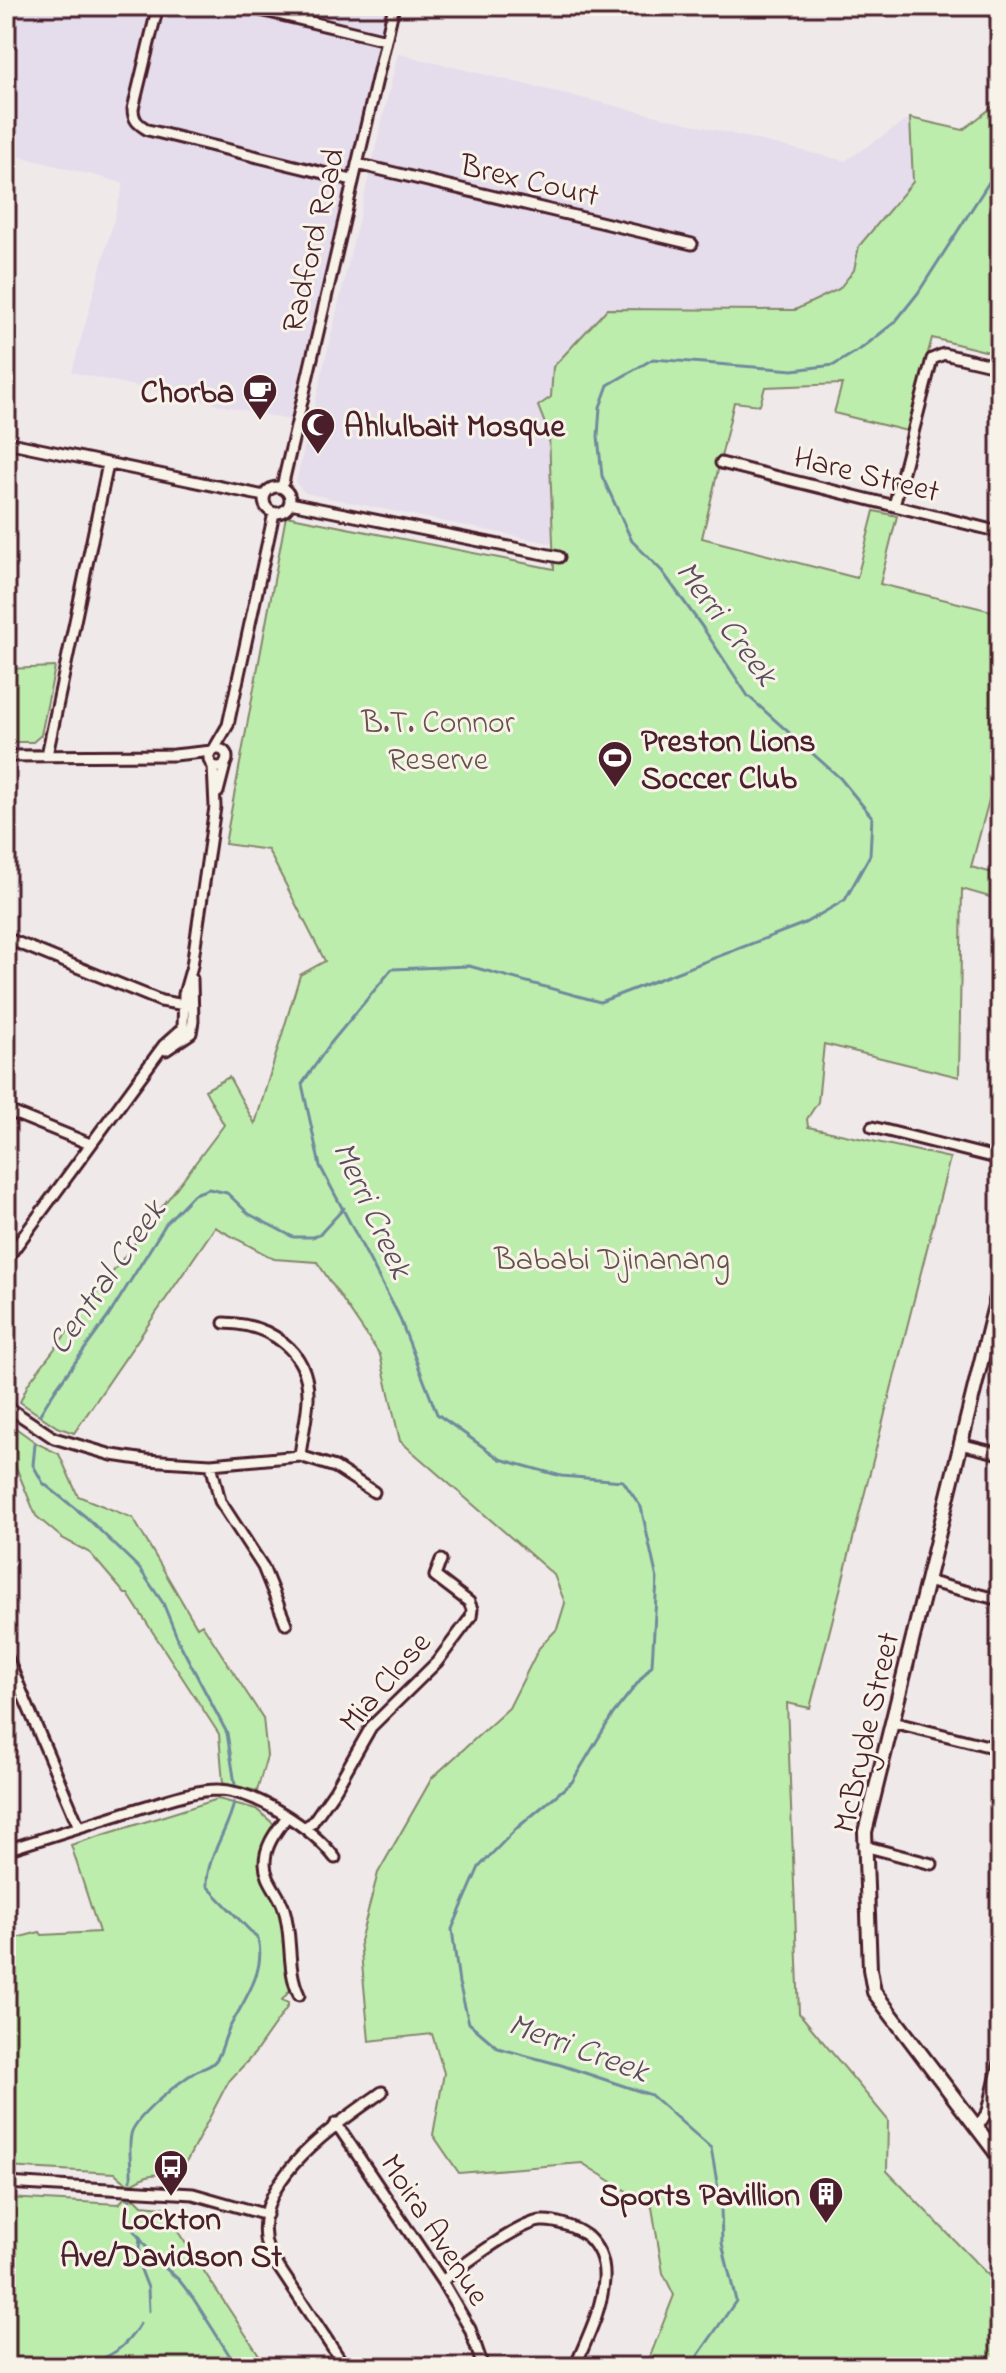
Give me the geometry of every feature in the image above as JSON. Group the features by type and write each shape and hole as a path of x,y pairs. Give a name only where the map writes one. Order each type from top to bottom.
{"street":[{"path":"158,6 133,109 136,121 148,130 352,180"},
{"path":"244,6 386,40"},
{"name":"Radford Road","path":"282,487 394,6"},
{"name":"Brex Court","path":"357,164 692,244"},
{"path":"894,506 932,359 944,354 1000,367"},
{"path":"6,442 264,496"},
{"name":"Hare Street","path":"721,463 1000,532"},
{"path":"47,755 108,464"},
{"path":"282,487 288,491 290,503 286,510 274,513 265,505 264,496 269,489 282,487"},
{"path":"290,503 559,557"},
{"path":"216,799 209,756 228,725 274,513"},
{"path":"174,755 221,767 230,751 228,725"},
{"path":"6,756 174,755 223,750 226,759 216,799 183,1028 164,1045 158,1058 90,1144 6,1260"},
{"path":"6,938 161,1001 187,1006"},
{"path":"6,1110 90,1144"},
{"path":"872,1127 1000,1159"},
{"name":"McBryde Street","path":"1000,1285 997,1308 926,1581 864,1846 870,1969 874,1992 1000,2158"},
{"path":"224,1323 262,1329 278,1337 299,1360 308,1399 300,1456"},
{"path":"6,1406 54,1438 134,1459 211,1464 300,1456 335,1467 374,1492"},
{"path":"960,1444 1000,1454"},
{"path":"211,1464 220,1501 263,1567 286,1624"},
{"name":"Mia Close","path":"305,1827 312,1823 335,1790 371,1727 437,1662 471,1617 469,1602 432,1577 441,1560"},
{"path":"926,1581 1000,1600"},
{"path":"6,1655 79,1827"},
{"path":"892,1722 1000,1749"},
{"path":"6,1850 182,1796 216,1790 264,1802 305,1827 335,1858"},
{"path":"286,1818 271,1839 265,1865 267,1877 285,1912 291,1972 299,1995"},
{"path":"864,1846 932,1864"},
{"path":"977,2128 988,2111 1000,2061"},
{"path":"345,2367 268,2251 264,2232 267,2215 282,2180 336,2123 382,2092"},
{"name":"Moira Avenue","path":"336,2123 442,2281 470,2329 483,2367"},
{"path":"6,2183 193,2194 267,2215"},
{"path":"442,2281 531,2223 557,2223 583,2233 600,2253 604,2276 597,2311 575,2367"}],"shaded area":[{"path":"6,6 387,6 289,420 72,372 124,183 6,153"},
{"path":"398,54 845,161 910,118 913,182 859,246 854,270 839,289 795,310 607,309 551,397 538,406 549,434 554,544 305,493 296,483"}],"green space":[{"path":"1000,101 1000,310 989,352 932,338 907,431 834,413 842,384 765,387 760,405 734,402 702,538 857,578 874,511 897,516 880,584 1000,613 1000,759 971,867 1000,875 1000,900 962,889 959,1077 824,1044 818,1102 807,1119 808,1127 950,1158 810,1708 787,1703 799,2013 888,2120 887,2171 987,2274 1000,2281 1000,2367 646,2367 674,2295 663,2273 652,2207 582,2163 459,2173 433,2135 444,2073 432,2034 369,2041 360,1941 378,1873 432,1778 509,1708 539,1648 557,1629 565,1603 554,1575 400,1441 380,1355 317,1262 274,1259 215,1227 74,1433 57,1427 20,1402 28,1384 224,1125 205,1090 229,1077 255,1124 300,975 325,961 268,850 225,844 286,516 554,569 549,434 538,406 551,397 553,367 607,309 795,310 839,289 854,270 859,246 913,182 910,118 963,130"},
{"path":"55,667 41,735 33,742 6,742 6,669"},
{"path":"10,1424 38,1444 59,1454 78,1496 133,1518 197,1627 202,1624 263,1718 267,1756 257,1791 223,1783 219,1734 128,1594 90,1553 62,1538 36,1516 6,1443 6,1431"},
{"path":"218,1799 256,1809 275,1825 261,1860 282,1915 291,1989 282,2000 288,2006 254,2054 228,2082 179,2176 154,2174 131,2183 115,2173 6,2167 6,1980 16,1938 40,1932 42,1935 99,1932 71,1845"},
{"path":"6,2198 119,2204 124,2198 136,2199 142,2205 164,2207 267,2367 6,2367"}],"waterway":[{"name":"Merri Creek","path":"690,2367 736,2301 722,2243 721,2206 711,2148 651,2095 498,2048 469,2023 459,1983 452,1929 479,1867 517,1828 572,1782 613,1714 652,1665 657,1579 641,1507 623,1481 561,1476 500,1459 437,1414 398,1314 320,1166 302,1084 330,1044 392,969 469,966 600,1002 805,923 845,900 870,855 872,817 840,778 748,696 662,571 632,541 602,476 598,436 600,407 608,385 653,359 793,370 834,365 895,322 918,293 1000,165"},
{"name":"Central Creek","path":"40,1414 108,1317 167,1222 194,1194 209,1189 227,1193 249,1214 293,1237 313,1237 321,1233 344,1208"},
{"name":"Central Creek","path":"35,1444 33,1465 43,1483 86,1517 139,1568 163,1603 179,1642 227,1733 235,1784"},
{"name":"Central Creek","path":"131,2180 130,2142 136,2124 170,2090 215,2061 256,1976 260,1952 258,1939 207,1886 210,1864 234,1802"},
{"name":"Central Creek","path":"130,2199 127,2221 155,2259 179,2280 193,2298 237,2367"},
{"path":"140,2237 138,2262 148,2288 149,2311"},
{"path":"83,2367 116,2351 140,2324"}],"place":[{"name":"Chorba","path":"260,422"},
{"name":"Ahlulbait Mosque","path":"318,456"},
{"name":"Preston Lions Soccer Club","path":"615,789"},
{"name":"Lockton Ave/Davidson St","path":"171,2198"},
{"name":"Sports Pavillion","path":"826,2225"}],"park label":[{"name":"B.T. Connor Reserve","path":"438,740"},
{"name":"Bababi Djinanang","path":"612,1258"}]}
